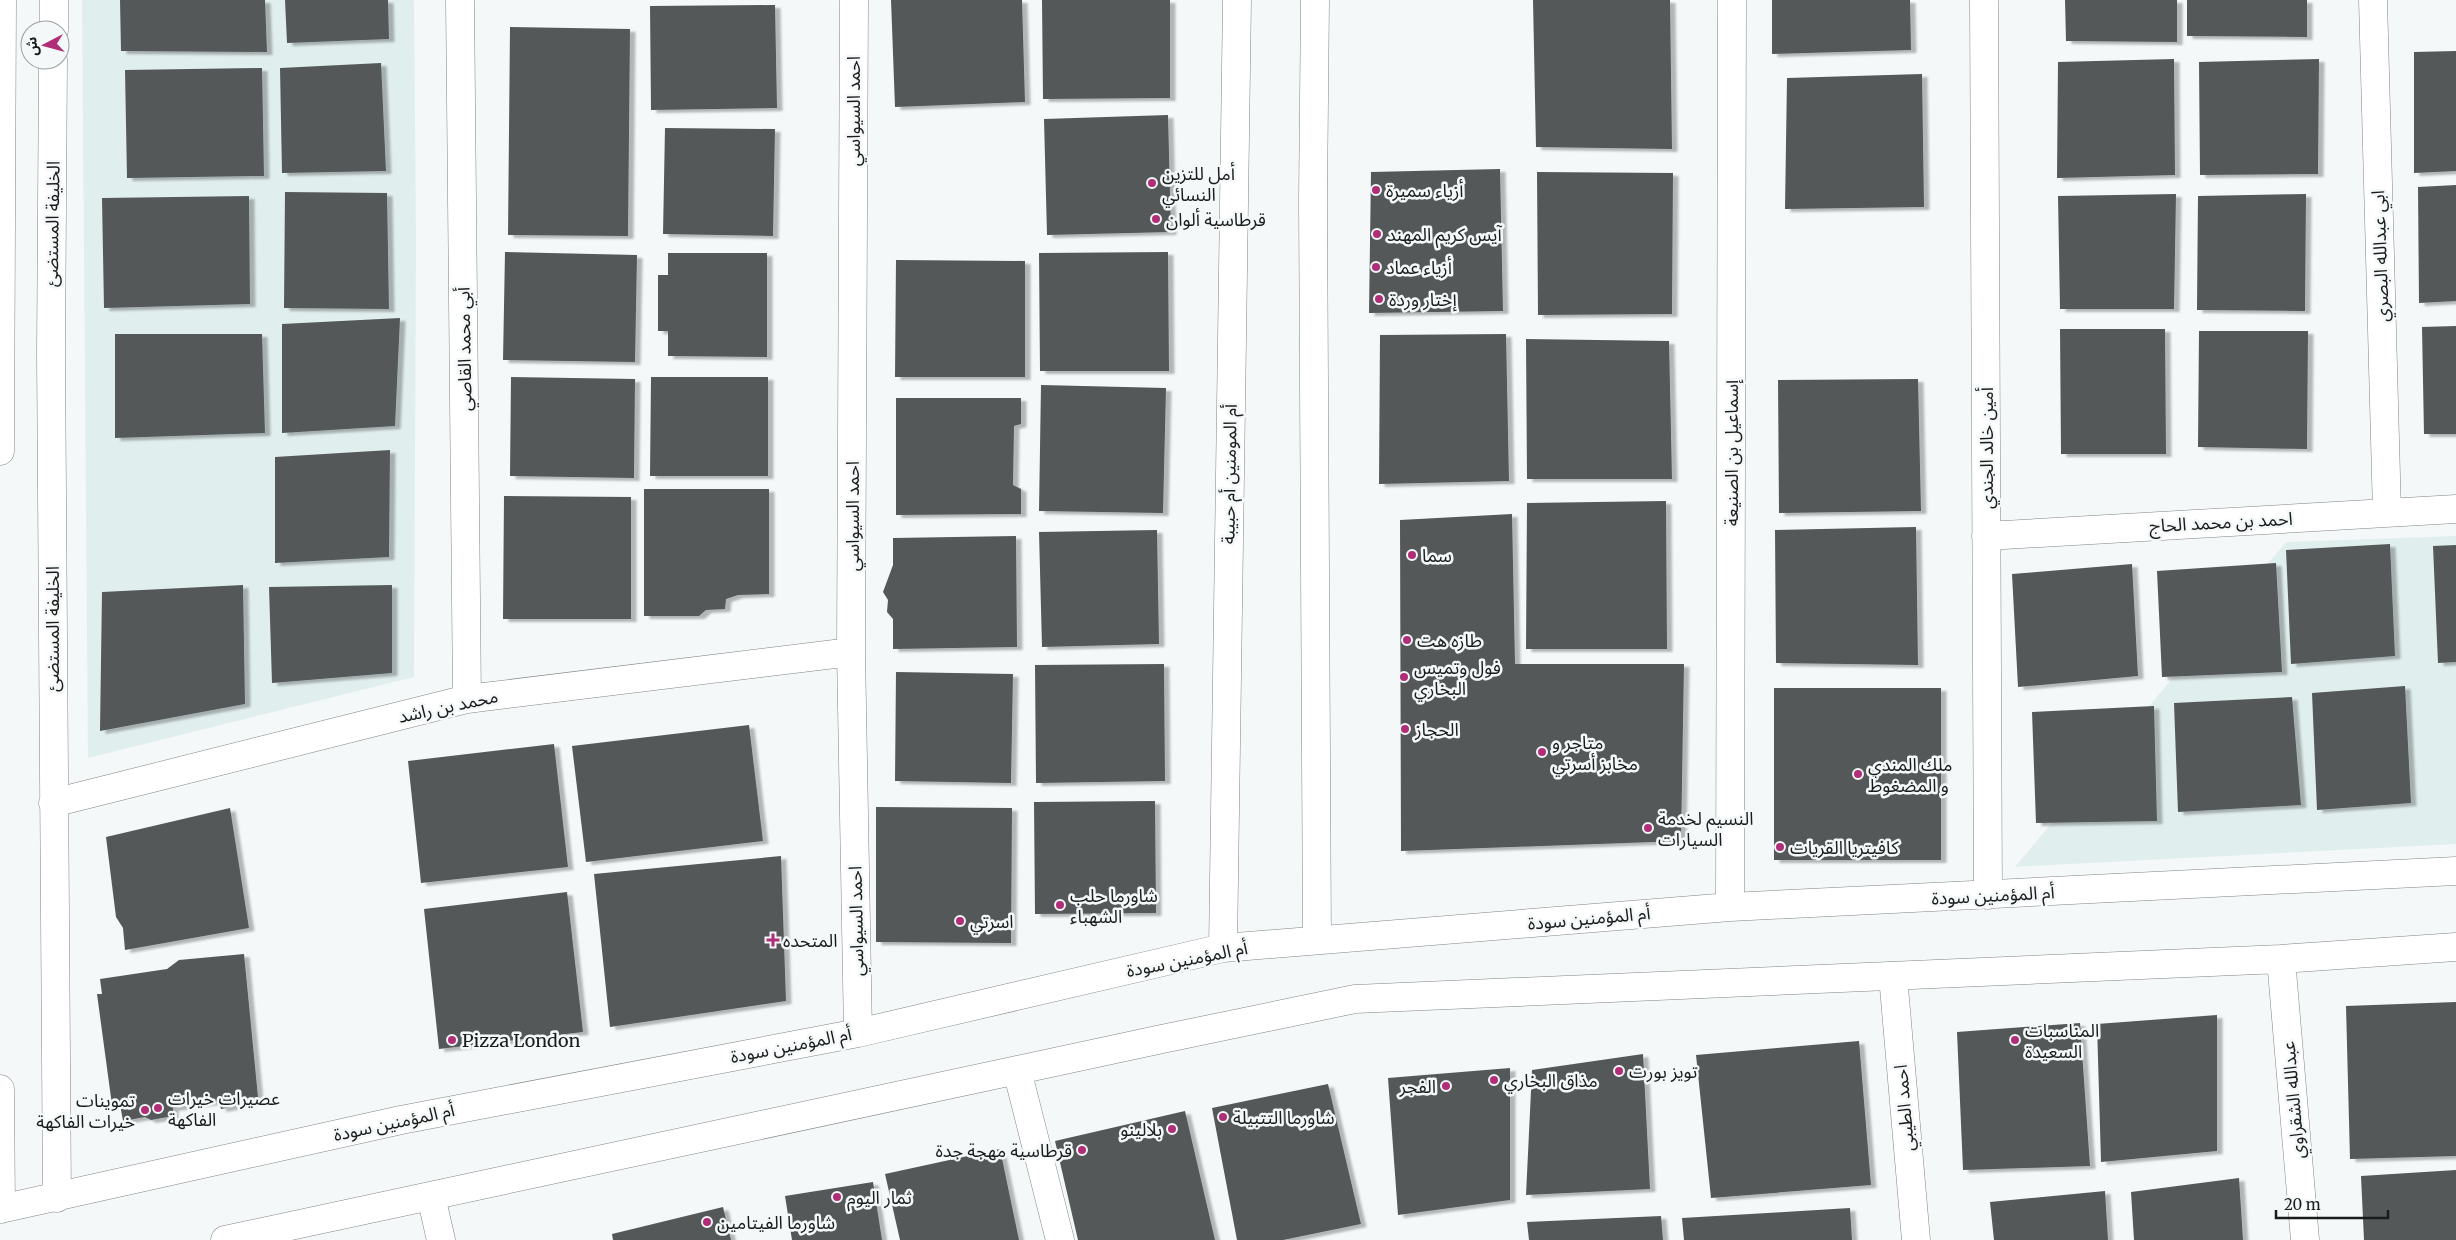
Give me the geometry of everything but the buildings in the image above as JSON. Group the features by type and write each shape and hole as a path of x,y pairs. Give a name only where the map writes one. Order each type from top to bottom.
{"street":[{"path":"0,451 2,0"},
{"path":"54,0 54,20"},
{"name":"أبي محمد القاصي","path":"460,0 467,699"},
{"name":"احمد السيواسي","path":"854,0 851,652 858,1033"},
{"name":"أم المومنين أم حبيبة","path":"1223,948 1237,0"},
{"path":"1315,0 1313,200 1316,940"},
{"name":"إسماعيل بن الصنيعة","path":"1730,906 1732,0"},
{"name":"أمين خالد الجندي","path":"1984,0 1988,895"},
{"name":"ابي عبدالله البصري","path":"2372,0 2387,513"},
{"name":"الخليفة المستضئ","path":"54,70 51,353 57,1198"},
{"name":"احمد بن محمد الحاج","path":"1986,536 2456,509"},
{"name":"محمد بن راشد","path":"53,803 467,699 851,652"},
{"name":"أم المؤمنين سودة","path":"0,1209 57,1198 400,1120 858,1033 1223,948 1730,906 2456,872"},
{"path":"225,1240 1017,1070 1355,1000 2281,959 2456,947"},
{"name":"عبدالله الشقراوي","path":"2281,959 2305,1240"},
{"name":"احمد الطيبي","path":"1893,976 1916,1240"},
{"path":"1017,1070 1060,1240"},
{"path":"0,1089 0,1209"},
{"path":"431,1196 441,1240"}],"shaded area":[{"path":"82,0 414,0 416,240 414,677 88,758"},
{"path":"2456,536 2456,844 2015,867 2286,542"}],"place":[{"name":"أمل للتزين النسائي","path":"1152,183"},
{"name":"أزياء سميرة","path":"1376,190"},
{"name":"قرطاسية ألوان","path":"1156,219"},
{"name":"آيس كريم المهند","path":"1377,234"},
{"name":"أزياء عماد","path":"1376,267"},
{"name":"إختار وردة","path":"1379,299"},
{"name":"سما","path":"1412,555"},
{"name":"طازه هت","path":"1407,640"},
{"name":"فول وتميس البخاري","path":"1404,677"},
{"name":"الحجاز","path":"1405,729"},
{"name":"متاجر و مخابز أسرتي","path":"1542,752"},
{"name":"ملك المندي و المضغوط","path":"1858,774"},
{"name":"النسيم لخدمة السيارات","path":"1648,828"},
{"name":"كافيتريا القريات","path":"1780,847"},
{"name":"شاورما حلب الشهباء","path":"1060,905"},
{"name":"اسرتي","path":"960,921"},
{"name":"المتحده","path":"773,940"},
{"name":"Pizza London","path":"452,1040"},
{"name":"المناسبات السعيدة","path":"2015,1040"},
{"name":"تويز بورت","path":"1619,1071"},
{"name":"مذاق البخاري","path":"1494,1080"},
{"name":"الفجر","path":"1446,1086"},
{"name":"عصيرات خيرات الفاكهة","path":"158,1108"},
{"name":"تموينات خيرات الفاكهة","path":"145,1110"},
{"name":"شاورما التتبيلة","path":"1223,1117"},
{"name":"بلالينو","path":"1172,1129"},
{"name":"قرطاسية مهجة جدة","path":"1082,1150"},
{"name":"ثمار اليوم","path":"837,1197"},
{"name":"شاورما الفيتامين","path":"707,1222"}]}
